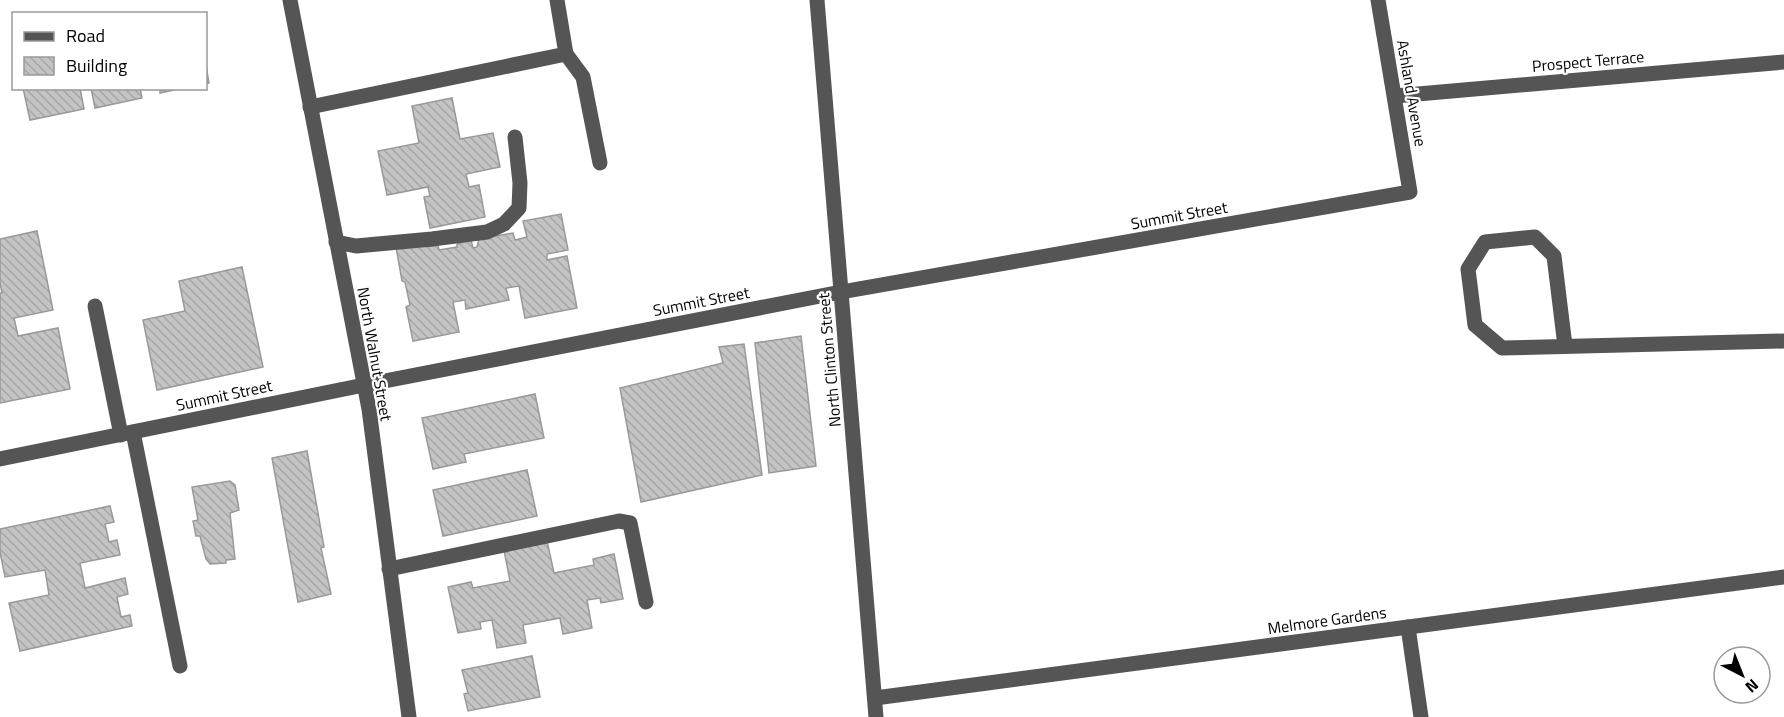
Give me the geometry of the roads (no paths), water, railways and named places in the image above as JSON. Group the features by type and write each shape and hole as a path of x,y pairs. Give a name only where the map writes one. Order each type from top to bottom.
{"street":[{"name":"North Walnut Street","path":"290,0 369,409 409,717"},
{"path":"557,0 566,54 583,77 600,163"},
{"name":"North Clinton Street","path":"817,0 876,717"},
{"name":"Ashland Avenue","path":"1378,0 1410,192"},
{"path":"310,107 566,54"},
{"name":"Prospect Terrace","path":"1395,96 1784,62"},
{"path":"336,242 356,246 432,239 487,232 504,224 519,208 520,183 515,137"},
{"name":"Summit Street","path":"0,459 841,292 1410,192"},
{"path":"1565,346 1554,256 1535,237 1485,242 1468,269 1475,325 1502,348 1784,341"},
{"path":"94,306 127,433 180,666"},
{"path":"389,569 619,521 630,523 646,603"},
{"name":"Melmore Gardens","path":"875,698 1784,577"},
{"path":"1408,627 1421,717"}]}
